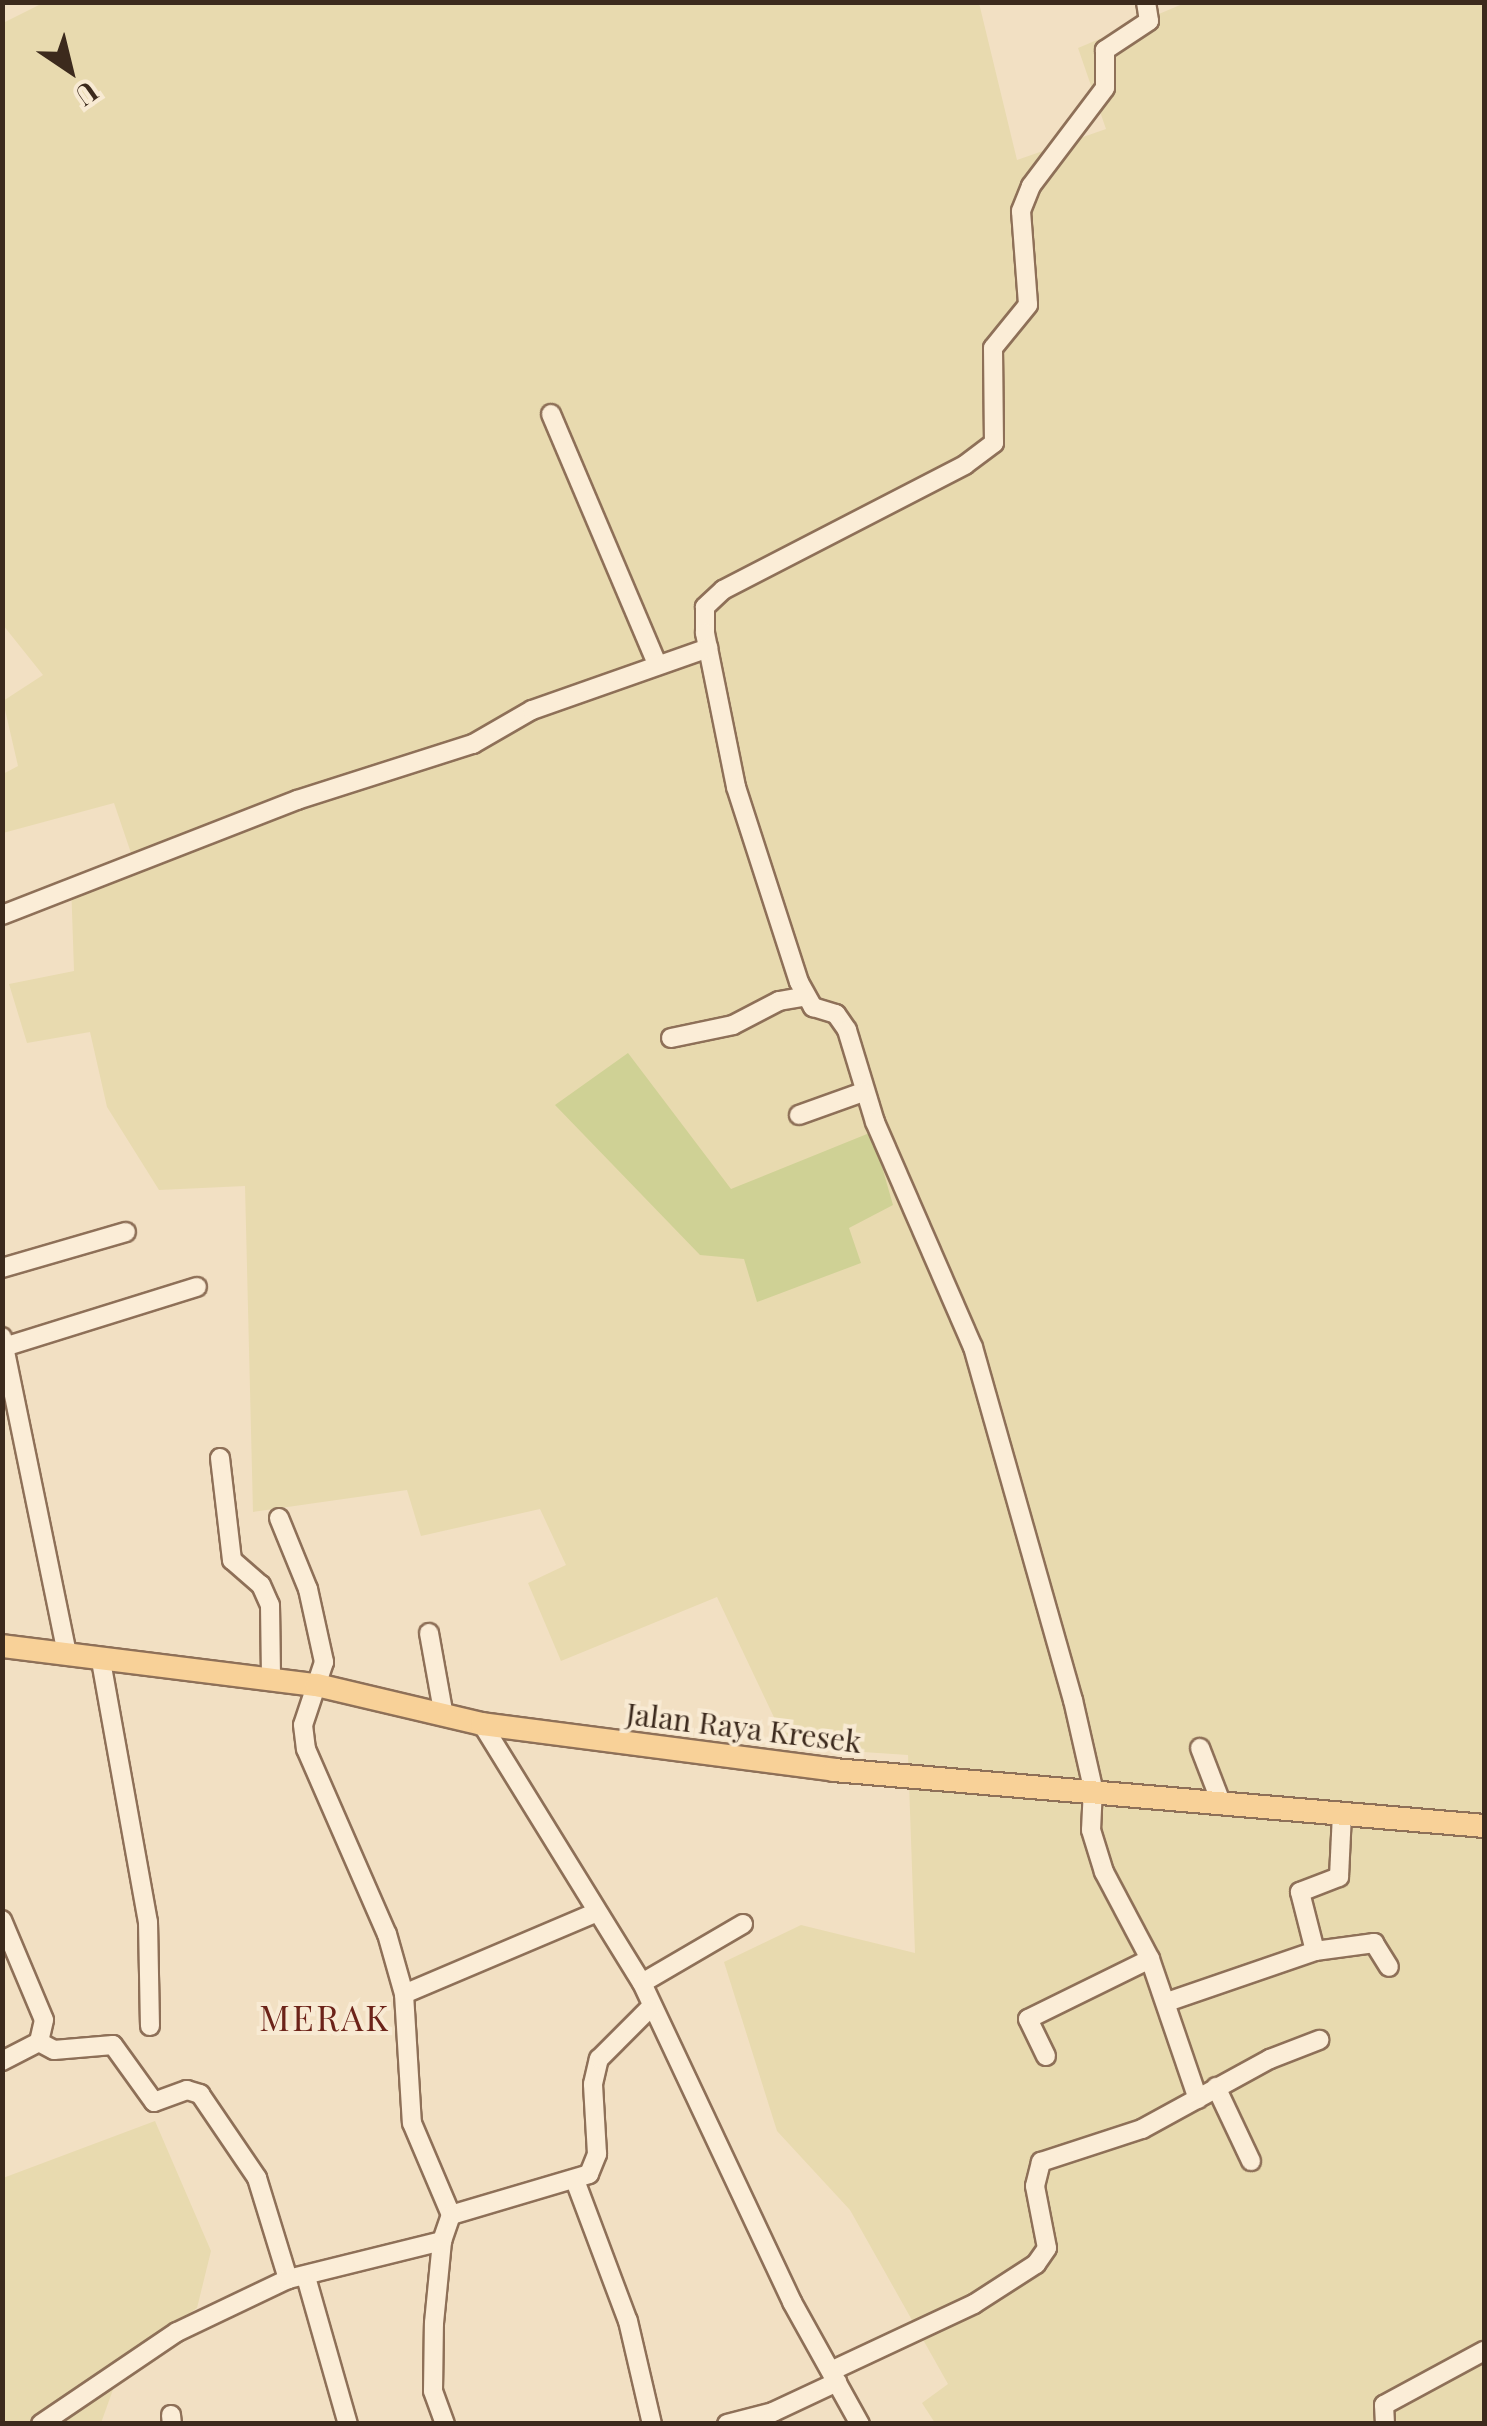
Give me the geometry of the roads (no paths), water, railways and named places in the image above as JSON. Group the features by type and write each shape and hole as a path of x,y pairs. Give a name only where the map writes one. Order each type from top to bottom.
{"main road":[{"name":"Jalan Raya Kresek","path":"2,1646 317,1685 482,1724 834,1770 1093,1788 1222,1804 1484,1826"}],"street":[{"path":"1146,2 1150,20 1105,50 1105,88 1031,186 1022,211 1028,305 993,348 994,443 965,466 722,590 706,607 708,648 736,787 806,996 847,1030 863,1092 973,1346 1093,1788 1091,1830 1104,1872 1150,1959 1198,2098"},
{"path":"550,414 657,664"},
{"path":"2,915 297,800 474,744 532,710 708,648"},
{"path":"671,1038 734,1026 779,1001 806,996"},
{"path":"799,1114 863,1092"},
{"path":"2,1268 126,1232"},
{"path":"68,1654 3,1342 198,1287"},
{"path":"220,1458 232,1560 262,1586 270,1605 271,1680"},
{"path":"279,1518 308,1589 322,1647 317,1685 302,1725 306,1749 387,1934 404,1994 412,2123 451,2214 442,2241 433,2391 445,2424"},
{"path":"429,1633 444,1716"},
{"path":"101,1661 148,1922 150,2026"},
{"path":"482,1724 595,1913 642,1983 649,2009 860,2424"},
{"path":"1200,1748 1222,1804"},
{"path":"1314,1951 1300,1892 1339,1876 1342,1814"},
{"path":"404,1994 595,1913"},
{"path":"2,1920 44,2020 39,2042 2,2062"},
{"path":"642,1983 744,1924"},
{"path":"1166,2002 1314,1951 1374,1944 1389,1966"},
{"path":"1046,2056 1028,2019 1150,1959"},
{"path":"451,2214 576,2183 589,2174 597,2154 593,2084 599,2059 649,2009"},
{"path":"726,2424 774,2412 834,2376 974,2304 1036,2264 1046,2248 1036,2186 1042,2162 1106,2144 1216,2086 1319,2040"},
{"path":"39,2042 54,2050 113,2045 154,2102 186,2090 200,2094 258,2178 348,2424"},
{"path":"1216,2086 1251,2161"},
{"path":"576,2183 628,2321 652,2424"},
{"path":"41,2424 177,2332 297,2278 442,2241"},
{"path":"1385,2424 1384,2405 1484,2351"}],"district":[{"name":"MERAK","path":"325,2017"}]}
